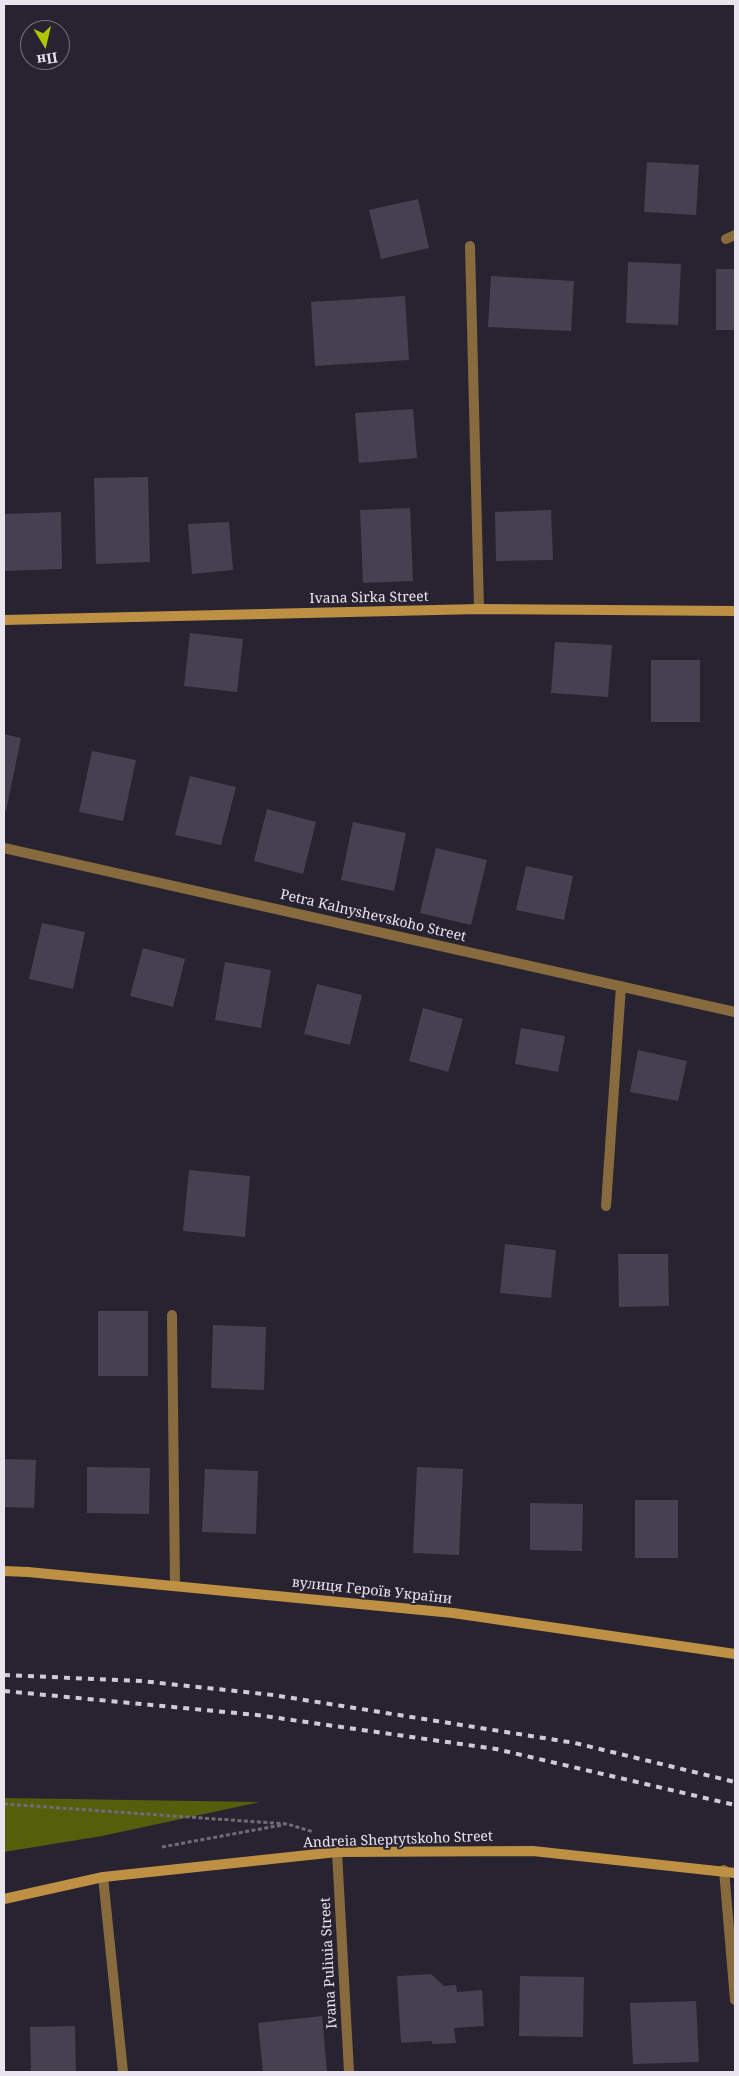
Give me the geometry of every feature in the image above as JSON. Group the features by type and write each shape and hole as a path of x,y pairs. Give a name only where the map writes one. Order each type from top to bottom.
{"street":[{"path":"470,246 479,609"},
{"name":"Ivana Sirka Street","path":"4,620 479,609 735,611"},
{"name":"Petra Kalnyshevskoho Street","path":"4,848 735,1012"},
{"path":"606,1206 621,986"},
{"path":"172,1314 175,1586"},
{"name":"вулиця Героїв України","path":"4,1571 453,1613 735,1654"},
{"name":"Andreia Sheptytskoho Street","path":"4,1900 103,1877 337,1852 533,1850 724,1870 735,1873"},
{"name":"Ivana Puliuia Street","path":"337,1852 349,2072"},
{"path":"724,1870 735,2000"},
{"path":"103,1877 124,2072"}],"path":[{"path":"4,1804 287,1824 323,1834"}],"green space":[{"path":"4,1798 260,1802 102,1836 4,1852"}],"building":[{"path":"647,162 699,165 696,215 644,212"},
{"path":"418,199 429,248 381,259 369,210"},
{"path":"628,262 681,264 678,325 626,323"},
{"path":"716,269 735,269 735,330 716,330"},
{"path":"491,276 574,281 571,331 488,327"},
{"path":"405,296 409,360 315,366 311,302"},
{"path":"413,409 417,458 359,463 355,413"},
{"path":"148,477 150,562 96,564 94,478"},
{"path":"410,508 413,581 363,583 360,510"},
{"path":"551,510 553,560 496,561 495,512"},
{"path":"61,512 62,569 4,571 4,514"},
{"path":"229,522 233,570 192,574 188,524"},
{"path":"190,633 243,639 237,692 184,686"},
{"path":"555,642 612,645 608,697 551,693"},
{"path":"651,660 700,660 700,722 651,722"},
{"path":"4,734 21,738 6,811 4,810"},
{"path":"92,751 136,760 123,821 79,812"},
{"path":"190,776 236,787 221,845 175,835"},
{"path":"267,809 316,822 303,874 254,861"},
{"path":"353,822 406,833 394,891 341,880"},
{"path":"436,848 487,860 471,925 420,913"},
{"path":"526,866 573,876 564,920 516,910"},
{"path":"42,923 85,932 73,989 29,979"},
{"path":"143,948 185,959 173,1007 130,996"},
{"path":"225,962 271,970 261,1028 215,1020"},
{"path":"317,984 362,995 350,1045 304,1034"},
{"path":"423,1008 463,1019 448,1072 409,1061"},
{"path":"521,1028 565,1036 558,1072 515,1064"},
{"path":"638,1050 687,1061 678,1101 630,1092"},
{"path":"189,1170 250,1176 245,1237 183,1231"},
{"path":"505,1244 556,1250 551,1298 500,1293"},
{"path":"618,1254 668,1254 669,1306 619,1307"},
{"path":"98,1311 148,1311 148,1376 98,1376"},
{"path":"213,1325 266,1327 264,1390 211,1388"},
{"path":"4,1459 36,1460 34,1508 4,1507"},
{"path":"87,1467 150,1468 149,1514 87,1513"},
{"path":"417,1467 463,1469 459,1555 413,1553"},
{"path":"205,1469 258,1471 256,1534 202,1532"},
{"path":"635,1500 678,1500 678,1558 635,1558"},
{"path":"530,1503 583,1504 582,1551 530,1550"},
{"path":"431,1974 444,1986 456,1985 457,1992 482,1990 484,2026 454,2028 456,2043 432,2044 432,2041 401,2043 397,1976"},
{"path":"520,1976 584,1977 583,2037 519,2036"},
{"path":"696,2001 699,2062 633,2064 630,2003"},
{"path":"322,2016 327,2072 263,2072 258,2023"},
{"path":"75,2026 76,2072 31,2072 30,2027"}],"railway":[{"path":"4,1675 141,1681 273,1695 575,1743 735,1782"},
{"path":"4,1691 257,1715 496,1749 735,1805"}]}
